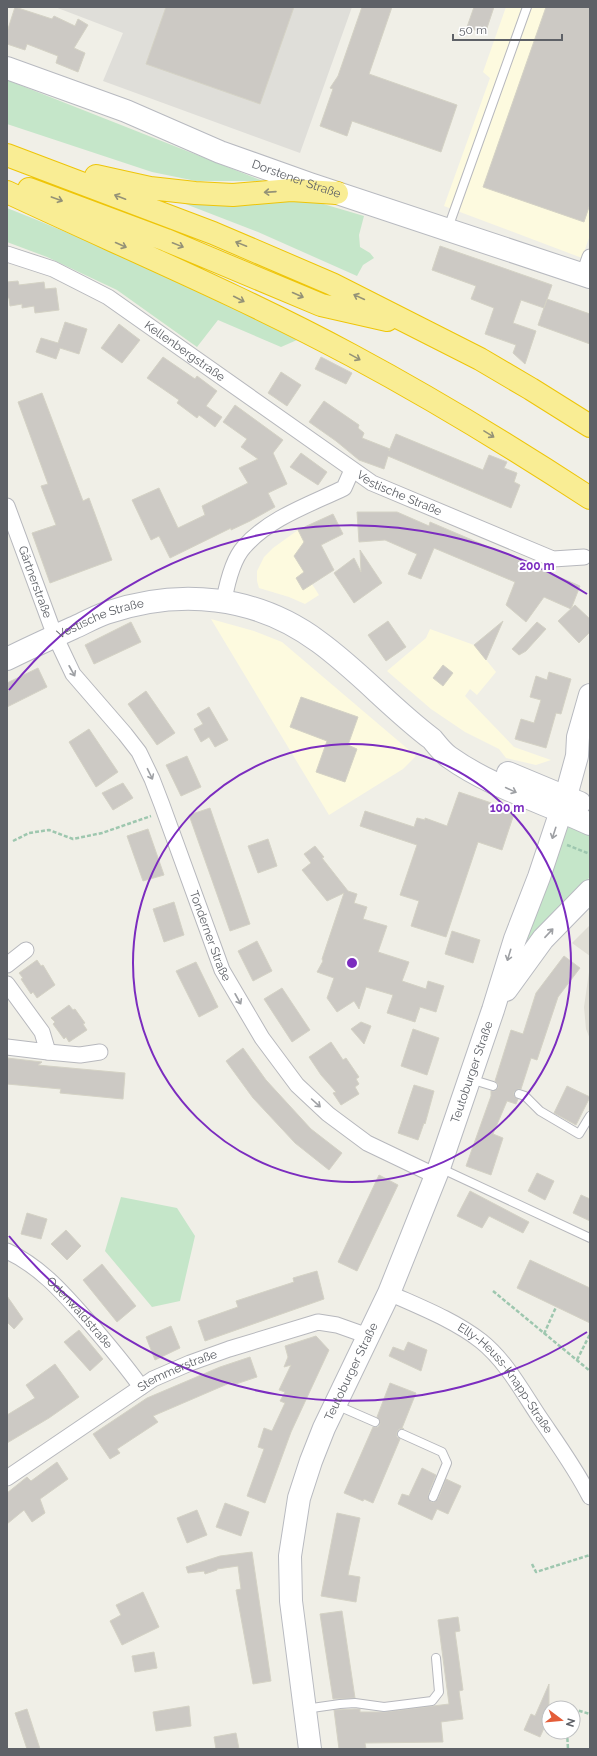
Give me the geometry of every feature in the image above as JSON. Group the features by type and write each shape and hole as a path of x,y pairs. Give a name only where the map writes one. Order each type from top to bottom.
{"highway":[{"path":"14,158 150,188 195,193 233,195 292,190 337,192"},
{"path":"14,158 253,249 332,284 419,327 531,389 590,426"},
{"path":"7,181 166,240 321,305 419,327"},
{"path":"7,192 218,289 351,355 476,426 590,498"}],"main road":[{"name":"Dorstener Straße","path":"7,68 126,111 220,152 448,228 588,269"},
{"name":"Vestische Straße","path":"7,659 104,614 138,604 165,599 194,598 224,600 255,608 277,616 318,641 432,739 448,756 480,775 538,803 564,804"},
{"path":"530,782 550,776 562,768 578,737 590,695"},
{"name":"Teutoburger Straße","path":"310,1749 291,1601 292,1541 302,1485 319,1439 389,1293 438,1172 493,1010 515,939 539,877 564,804 577,756 578,737"},
{"name":"Vestische Straße","path":"432,739 530,782 564,804"},
{"path":"564,804 590,808"},
{"path":"564,804 590,824"},
{"name":"Teutoburger Straße","path":"493,1010 523,964 543,939 590,891"}],"street":[{"name":"Kellenbergstraße","path":"7,254 53,269 108,297 352,470"},
{"name":"Vestische Straße","path":"224,600 228,581 244,547 263,530 286,516 344,488 352,470 372,483 553,559 584,557"},
{"name":"Gärtnerstraße","path":"7,506 55,636"},
{"name":"Tonderner Straße","path":"55,636 72,674 126,734 139,752 162,805 222,970 262,1038 293,1080 328,1114 367,1143 438,1172"},
{"path":"7,965 26,950"},
{"path":"7,984 42,1032 48,1052"},
{"path":"7,1048 80,1055 100,1052"},
{"name":"Odenwaldstraße","path":"7,1251 36,1268 58,1286 123,1361 141,1387"},
{"name":"Elly-Heuss-Knapp-Straße","path":"389,1293 439,1316 464,1330 493,1352 508,1369 559,1446 590,1497"},
{"name":"Stemmerstraße","path":"7,1478 153,1379 229,1349 309,1324 325,1322 368,1336"}],"lane":[{"path":"448,228 527,7"},
{"path":"469,1079 493,1086"},
{"path":"519,1094 525,1096 540,1111 579,1134 590,1116"},
{"path":"438,1172 590,1238"},
{"path":"335,1404 375,1422"},
{"path":"402,1434 442,1452 447,1463 433,1497"},
{"path":"304,1710 355,1703 384,1707 432,1702 439,1692 436,1658"}],"path":[{"path":"13,841 29,832 49,830 73,839 102,833 155,814 162,805"},
{"path":"562,843 590,854"},
{"path":"493,1291 590,1371"},
{"path":"544,1334 556,1307"},
{"path":"577,1360 590,1334"},
{"path":"532,1564 536,1572 590,1555"}],"shaded area":[{"path":"55,7 352,7 300,153 103,81 123,33"},
{"path":"506,7 590,7 590,235 582,258 444,206 490,78 483,72"},
{"path":"298,530 304,542 294,556 319,595 305,604 289,597 259,588 257,581 257,571 264,557 273,548"},
{"path":"211,619 254,631 282,642 416,756 403,769 329,815"},
{"path":"430,629 474,645 496,672 477,695 470,689 465,696 514,747 551,760 536,765 506,758 499,749 465,732 431,709 387,671 426,638"},
{"path":"590,925 590,956 572,943"},
{"path":"590,965 590,1039 586,1029 584,1007"}],"green space":[{"path":"7,80 263,181 196,181 152,172 7,124"},
{"path":"170,198 281,199 320,203 364,216 359,235 360,247 370,253 374,258 363,265 357,276 258,232"},
{"path":"7,208 81,238 154,271 297,340 281,347 218,320 197,347 117,290 47,257 7,242"},
{"path":"566,824 590,828 590,877 576,891 518,959"},
{"path":"121,1197 177,1208 195,1236 180,1301 152,1307 105,1251"}],"building":[{"path":"15,7 52,19 54,16 75,26 78,19 88,25 74,48 85,53 78,72 56,63 58,56 27,44 25,50 7,44 7,32"},
{"path":"166,7 294,7 260,104 146,64"},
{"path":"362,7 392,7 369,74 457,105 441,152 352,121 347,136 320,126 333,89 330,88 338,76"},
{"path":"474,7 494,7 485,34 467,27"},
{"path":"546,7 590,7 590,204 584,222 483,187"},
{"path":"440,246 552,285 544,308 521,300 513,323 536,331 525,364 513,353 516,345 485,334 494,308 471,299 476,286 432,270"},
{"path":"18,281 19,285 44,282 45,289 56,288 59,310 35,313 34,306 22,308 22,304 10,306 9,298 7,298 7,282"},
{"path":"547,299 590,314 590,344 538,325"},
{"path":"65,322 87,329 79,354 60,348 56,359 36,352 41,338 58,343"},
{"path":"119,324 140,340 122,363 101,348"},
{"path":"163,357 195,379 197,376 217,391 206,406 222,417 215,427 199,415 197,418 177,403 179,400 147,378"},
{"path":"321,357 352,373 346,384 315,369"},
{"path":"281,372 301,385 287,406 268,393"},
{"path":"42,393 83,501 89,498 112,560 50,583 32,533 56,525 41,486 48,484 18,402"},
{"path":"324,401 359,425 358,428 364,433 362,438 390,449 396,434 483,470 489,455 507,462 504,468 517,473 514,482 520,485 511,508 388,456 384,469 359,460 336,441 309,422"},
{"path":"235,405 283,440 273,453 287,484 268,493 275,507 250,521 231,530 231,528 170,558 159,536 151,540 132,500 159,488 178,528 205,515 202,506 248,483 239,468 258,459 241,447 247,439 223,422"},
{"path":"301,453 327,472 318,485 290,467"},
{"path":"357,512 397,512 429,526 430,522 580,586 571,609 544,597 526,622 506,605 515,582 434,548 421,579 408,574 417,554 385,540 359,542"},
{"path":"333,514 343,534 321,545 334,570 303,590 296,578 304,572 294,556 304,542 298,530"},
{"path":"360,550 382,583 354,603 334,573 354,558 361,572"},
{"path":"575,605 590,619 590,632 579,643 558,621"},
{"path":"388,621 406,647 386,661 368,635"},
{"path":"503,621 486,660 474,645"},
{"path":"131,622 141,642 94,664 85,645"},
{"path":"537,622 546,629 526,651 519,655 512,649"},
{"path":"443,665 453,673 443,686 433,678"},
{"path":"38,668 47,687 7,707 7,683"},
{"path":"549,672 571,679 561,714 556,713 546,748 515,739 521,719 534,723 541,700 530,697 536,676 547,680"},
{"path":"146,691 175,733 157,745 128,704"},
{"path":"301,697 358,717 348,745 357,749 345,782 316,772 327,741 290,727"},
{"path":"209,707 228,740 215,747 209,737 201,742 194,729 203,724 197,714"},
{"path":"89,729 118,772 96,787 69,742"},
{"path":"187,756 201,787 181,796 166,765"},
{"path":"123,783 133,798 113,810 102,793"},
{"path":"459,792 515,811 502,850 478,842 446,937 411,926 419,901 400,895 417,845 360,826 365,811 414,827 417,818 425,820 425,818 447,826"},
{"path":"210,808 250,924 230,931 189,815"},
{"path":"148,829 164,875 143,881 127,836"},
{"path":"268,839 277,866 258,873 248,846"},
{"path":"315,846 324,857 322,858 348,891 357,894 354,903 367,907 363,919 387,926 378,952 409,962 402,981 426,989 428,981 444,986 436,1012 420,1007 415,1022 387,1013 393,995 366,987 359,1009 354,1001 337,1012 327,998 334,978 317,972 323,961 322,959 344,893 327,901 302,870 311,863 304,854"},
{"path":"174,902 184,935 164,942 153,909"},
{"path":"452,931 480,940 473,963 445,954"},
{"path":"257,941 272,971 253,981 238,951"},
{"path":"564,956 580,968 558,997 537,1060 531,1058 521,1089 514,1092 514,1095 518,1099 516,1104 507,1101 493,1134 503,1138 491,1175 466,1166 491,1096 491,1091 495,1091 498,1088 498,1084 495,1081 511,1030 523,1034 536,993"},
{"path":"37,960 41,966 43,965 55,985 37,998 33,992 31,994 21,979 23,978 19,973"},
{"path":"196,962 218,1007 199,1017 176,971"},
{"path":"282,988 310,1030 292,1042 264,999"},
{"path":"69,1005 73,1010 75,1009 85,1023 83,1024 87,1030 69,1042 66,1037 64,1039 53,1024 55,1022 51,1018"},
{"path":"361,1022 371,1026 364,1044 351,1029"},
{"path":"413,1029 439,1038 427,1075 401,1066"},
{"path":"331,1042 343,1060 346,1058 359,1077 356,1079 359,1084 355,1087 359,1094 341,1105 333,1093 336,1092 321,1075 309,1057"},
{"path":"243,1048 266,1080 311,1129 342,1153 329,1170 295,1143 253,1098 226,1061"},
{"path":"7,1058 42,1062 38,1065 125,1073 123,1099 60,1093 61,1089 7,1084"},
{"path":"414,1085 434,1091 425,1124 424,1123 418,1140 398,1133"},
{"path":"567,1086 590,1097 576,1125 554,1113"},
{"path":"537,1173 554,1181 545,1200 528,1191"},
{"path":"379,1175 398,1185 357,1271 338,1262"},
{"path":"470,1191 529,1222 523,1233 489,1216 482,1228 457,1216"},
{"path":"581,1195 590,1199 590,1221 573,1213"},
{"path":"27,1213 47,1219 41,1239 21,1234"},
{"path":"66,1230 81,1246 67,1260 51,1244"},
{"path":"530,1260 590,1288 590,1323 517,1288"},
{"path":"102,1264 136,1306 117,1322 83,1280"},
{"path":"317,1271 324,1299 205,1341 198,1321 238,1307 236,1301 294,1282 293,1278"},
{"path":"7,1296 23,1319 14,1329 7,1322"},
{"path":"171,1326 180,1348 155,1360 146,1337"},
{"path":"79,1330 103,1359 90,1371 64,1342"},
{"path":"316,1336 329,1350 291,1432 265,1503 247,1496 264,1449 258,1447 264,1428 272,1431 285,1403 280,1401 285,1392 279,1390 291,1365 284,1367 288,1357 285,1346"},
{"path":"408,1342 427,1350 421,1371 389,1356 393,1347 404,1351"},
{"path":"250,1357 257,1377 233,1385 232,1382 153,1416 158,1422 117,1449 120,1453 110,1459 93,1434 147,1398 220,1367"},
{"path":"55,1364 79,1397 49,1418 7,1443 7,1415 35,1398 26,1385"},
{"path":"390,1383 416,1393 402,1428 404,1429 399,1429 397,1432 397,1437 400,1439 373,1503 364,1499 363,1501 344,1493 373,1427 378,1427 380,1424 377,1417"},
{"path":"57,1462 68,1479 40,1499 45,1513 32,1522 24,1510 7,1524 7,1493 27,1477 31,1481"},
{"path":"422,1468 436,1475 428,1495 431,1502 438,1499 446,1479 461,1486 448,1514 437,1509 432,1520 398,1504 402,1494 409,1496"},
{"path":"225,1503 249,1512 241,1536 216,1527"},
{"path":"197,1510 207,1535 187,1543 177,1518"},
{"path":"337,1513 360,1518 348,1575 360,1577 356,1602 321,1596"},
{"path":"252,1552 271,1681 253,1684 236,1590 241,1589 238,1566 217,1569 205,1574 204,1571 188,1573 186,1567 220,1556"},
{"path":"143,1592 159,1627 122,1645 110,1621 121,1615 116,1605"},
{"path":"342,1611 355,1698 333,1699 320,1614"},
{"path":"458,1617 460,1631 455,1632 463,1690 459,1691 463,1719 441,1722 443,1742 365,1743 366,1749 339,1749 334,1710 360,1709 360,1712 385,1712 449,1704 438,1620"},
{"path":"154,1652 157,1668 135,1672 132,1656"},
{"path":"549,1684 549,1700 542,1700"},
{"path":"541,1702 540,1737 524,1730 531,1714 535,1716"},
{"path":"189,1706 191,1726 156,1731 153,1712"},
{"path":"27,1709 40,1749 27,1749 15,1713"},
{"path":"236,1733 239,1749 216,1749 214,1737"}]}
